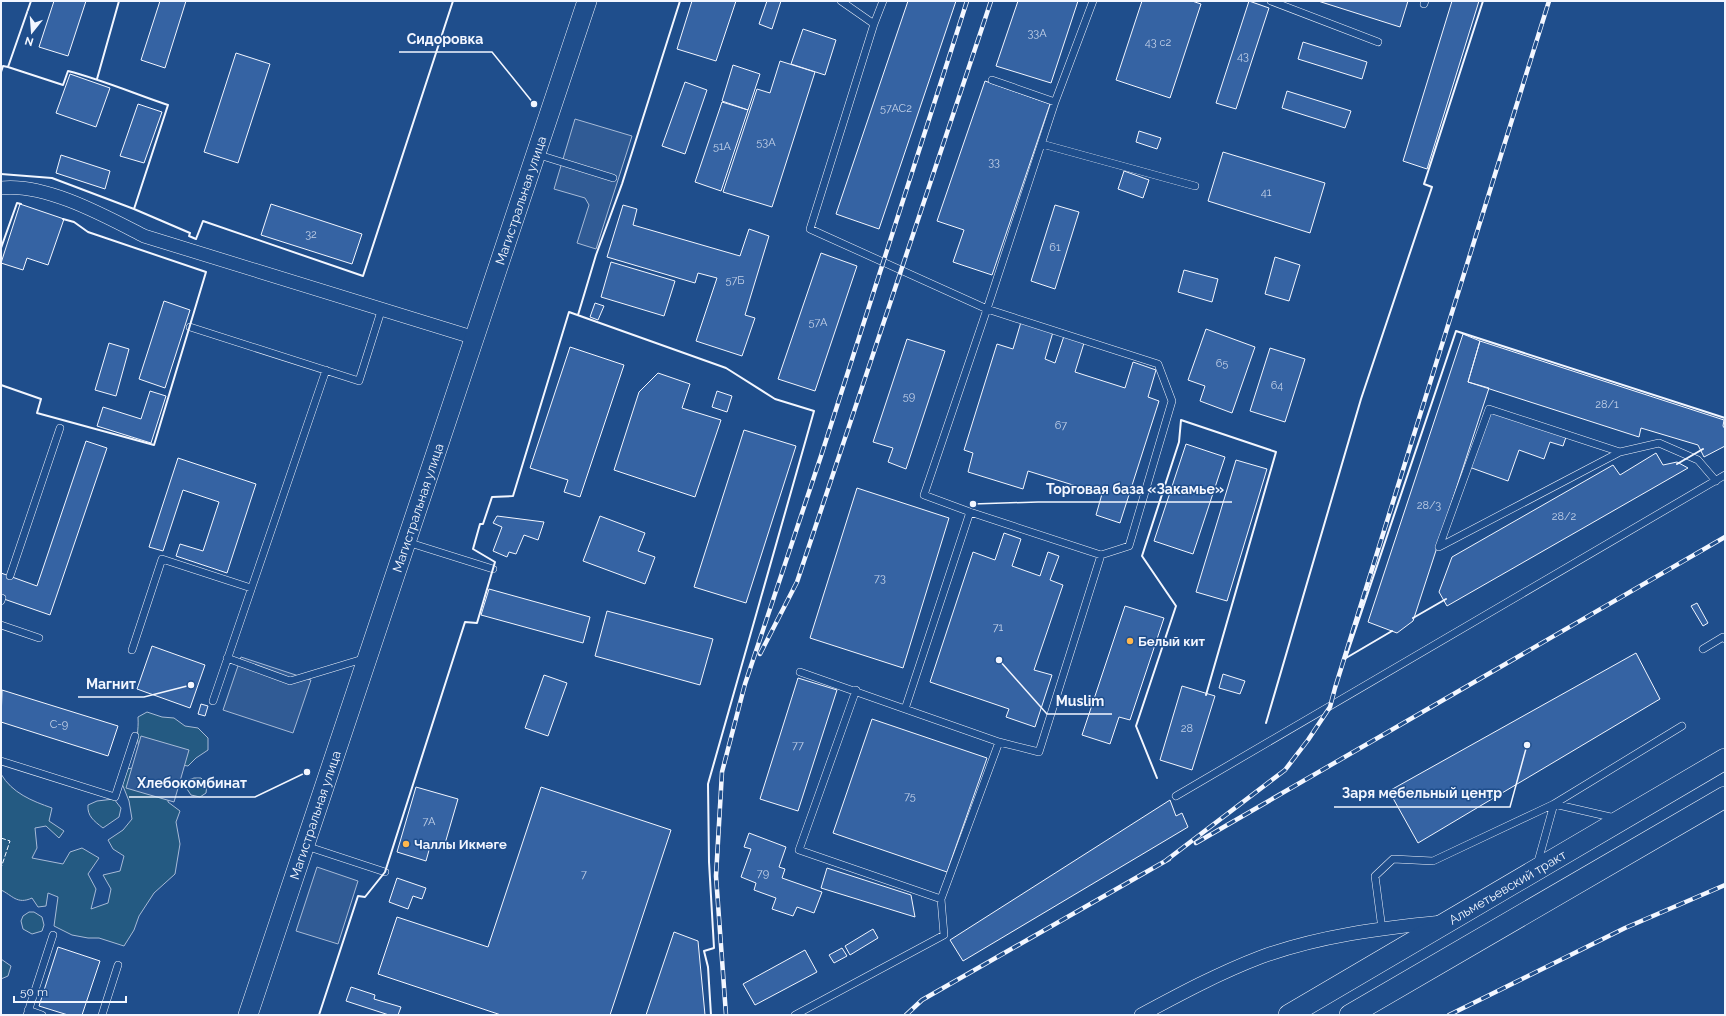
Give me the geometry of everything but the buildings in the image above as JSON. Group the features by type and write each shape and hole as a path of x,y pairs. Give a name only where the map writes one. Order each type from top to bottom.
{"main road":[{"name":"Магистральная улица","path":"248,1015 476,338 587,1"},
{"name":"Альметьевский тракт","path":"1289,1015 1725,759"},
{"path":"1350,1015 1725,797"}],"street":[{"path":"1,188 10,187 46,192 99,213 144,236 476,338"},
{"path":"1141,1015 1192,988 1262,957 1317,941 1382,929 1448,921"}],"lane":[{"path":"841,1 874,24"},
{"path":"883,1 874,24 810,229 987,309 1158,364 1172,401 1134,530 1129,546 1101,555 970,512 924,495 987,309 1055,102 1093,1"},
{"path":"1271,1 1378,42"},
{"path":"992,80 1055,102"},
{"path":"1042,144 1195,186"},
{"path":"536,154 613,178"},
{"path":"190,327 359,381 382,308"},
{"path":"212,701 326,370"},
{"path":"1620,452 1489,409 1439,547 1620,452 1659,443 1698,460 1716,481"},
{"path":"10,576 60,428"},
{"path":"1176,796 1725,475"},
{"path":"905,709 970,512"},
{"path":"407,542 493,568"},
{"path":"800,672 856,690 999,742 1039,752 1101,555"},
{"path":"132,650 162,558 251,588"},
{"path":"1,625 39,638"},
{"path":"1703,649 1723,637 1725,639"},
{"path":"227,658 290,681 368,657"},
{"path":"856,690 799,850 941,899"},
{"path":"1382,929 1375,876 1393,859 1433,860 1554,804 1682,726"},
{"path":"1,761 115,797 135,736"},
{"path":"795,1015 944,935 941,899 999,742"},
{"path":"1554,804 1621,820"},
{"path":"1536,870 1554,804"},
{"path":"305,846 386,872"},
{"path":"42,1015 27,1013 53,935"},
{"path":"102,1015 118,965"}],"shaded area":[{"path":"575,119 632,136 596,249 577,243 589,205 585,198 554,189"},
{"path":"241,657 311,680 293,733 223,710"},
{"path":"147,712 162,717 174,718 185,726 198,728 208,738 208,750 196,758 188,766 175,764 140,750 137,737 138,717"},
{"path":"141,736 189,750 174,802 126,788"},
{"path":"141,766 169,787 168,802 180,811 176,822 180,844 175,874 154,893 139,916 134,930 124,946 99,938 88,938 72,935 54,926 58,897 48,893 46,906 38,907 32,898 27,900 18,900 1,890 1,774 11,786 23,796 52,808 49,821 64,831 59,838 46,826 35,828 37,848 32,858 63,864 70,852 82,848 99,858 88,874 96,889 91,909 108,903 111,889 103,875 120,871 124,856 113,849 108,840 123,830 132,819 129,801 121,781 123,770"},
{"path":"194,778 201,778 207,784 206,793 200,797 191,795 187,789 186,781"},
{"path":"114,799 121,808 119,817 103,828 94,821 90,815 88,805 97,801"},
{"path":"317,867 358,881 338,944 296,931"},
{"path":"29,912 34,912 42,917 44,925 42,931 32,934 23,929 21,921 23,916"},
{"path":"1,959 11,966 8,976 1,979"}],"railway":[{"path":"726,1015 716,876 722,772 745,684 821,456 967,1"},
{"path":"760,654 797,582 991,1"},
{"path":"1164,862 1285,770 1308,740 1330,707 1549,1"},
{"path":"1196,843 1725,537"},
{"path":"906,1015 922,1000 1169,859"},
{"path":"1449,1015 1625,928 1725,885"}],"fence":[{"path":"1,838 10,841 1,868"}],"wall":[{"path":"8,67 31,1"},
{"path":"97,79 119,1"},
{"path":"134,209 190,233 189,236 196,239 203,221 363,276 453,1"},
{"path":"578,315 596,255 622,184 680,1"},
{"path":"1266,723 1361,399 1432,187 1424,184 1483,1"},
{"path":"1,72 3,66 8,67 63,85 68,71 168,105 134,209 52,178 1,174"},
{"path":"1,248 17,203 21,204"},
{"path":"1,385 41,399 37,413 154,445 206,272 88,232 74,222 63,219"},
{"path":"319,1015 358,896 365,897 385,872 465,622 477,623 495,562 473,549 480,524 483,524 492,497 513,496 569,312 726,368 775,399 814,411 708,784 709,862 714,948 704,951 708,967 711,1015"},
{"path":"1346,658 1456,331 1725,418"},
{"path":"1157,778 1136,726 1176,606 1142,556 1179,442 1181,420 1276,452 1206,695"},
{"path":"1677,464 1703,449"},
{"path":"1413,618 1446,599"},
{"path":"1346,658 1392,631"}],"place":[{"name":"Сидоровка","path":"534,104"},
{"name":"Торговая база «Закамье»","path":"973,504"},
{"name":"Белый кит","path":"1130,641"},
{"name":"Muslim","path":"999,660"},
{"name":"Магнит","path":"191,685"},
{"name":"Заря мебельный центр","path":"1527,745"},
{"name":"Хлебокомбинат","path":"307,772"},
{"name":"Чаллы Икмәге","path":"406,844"}]}
